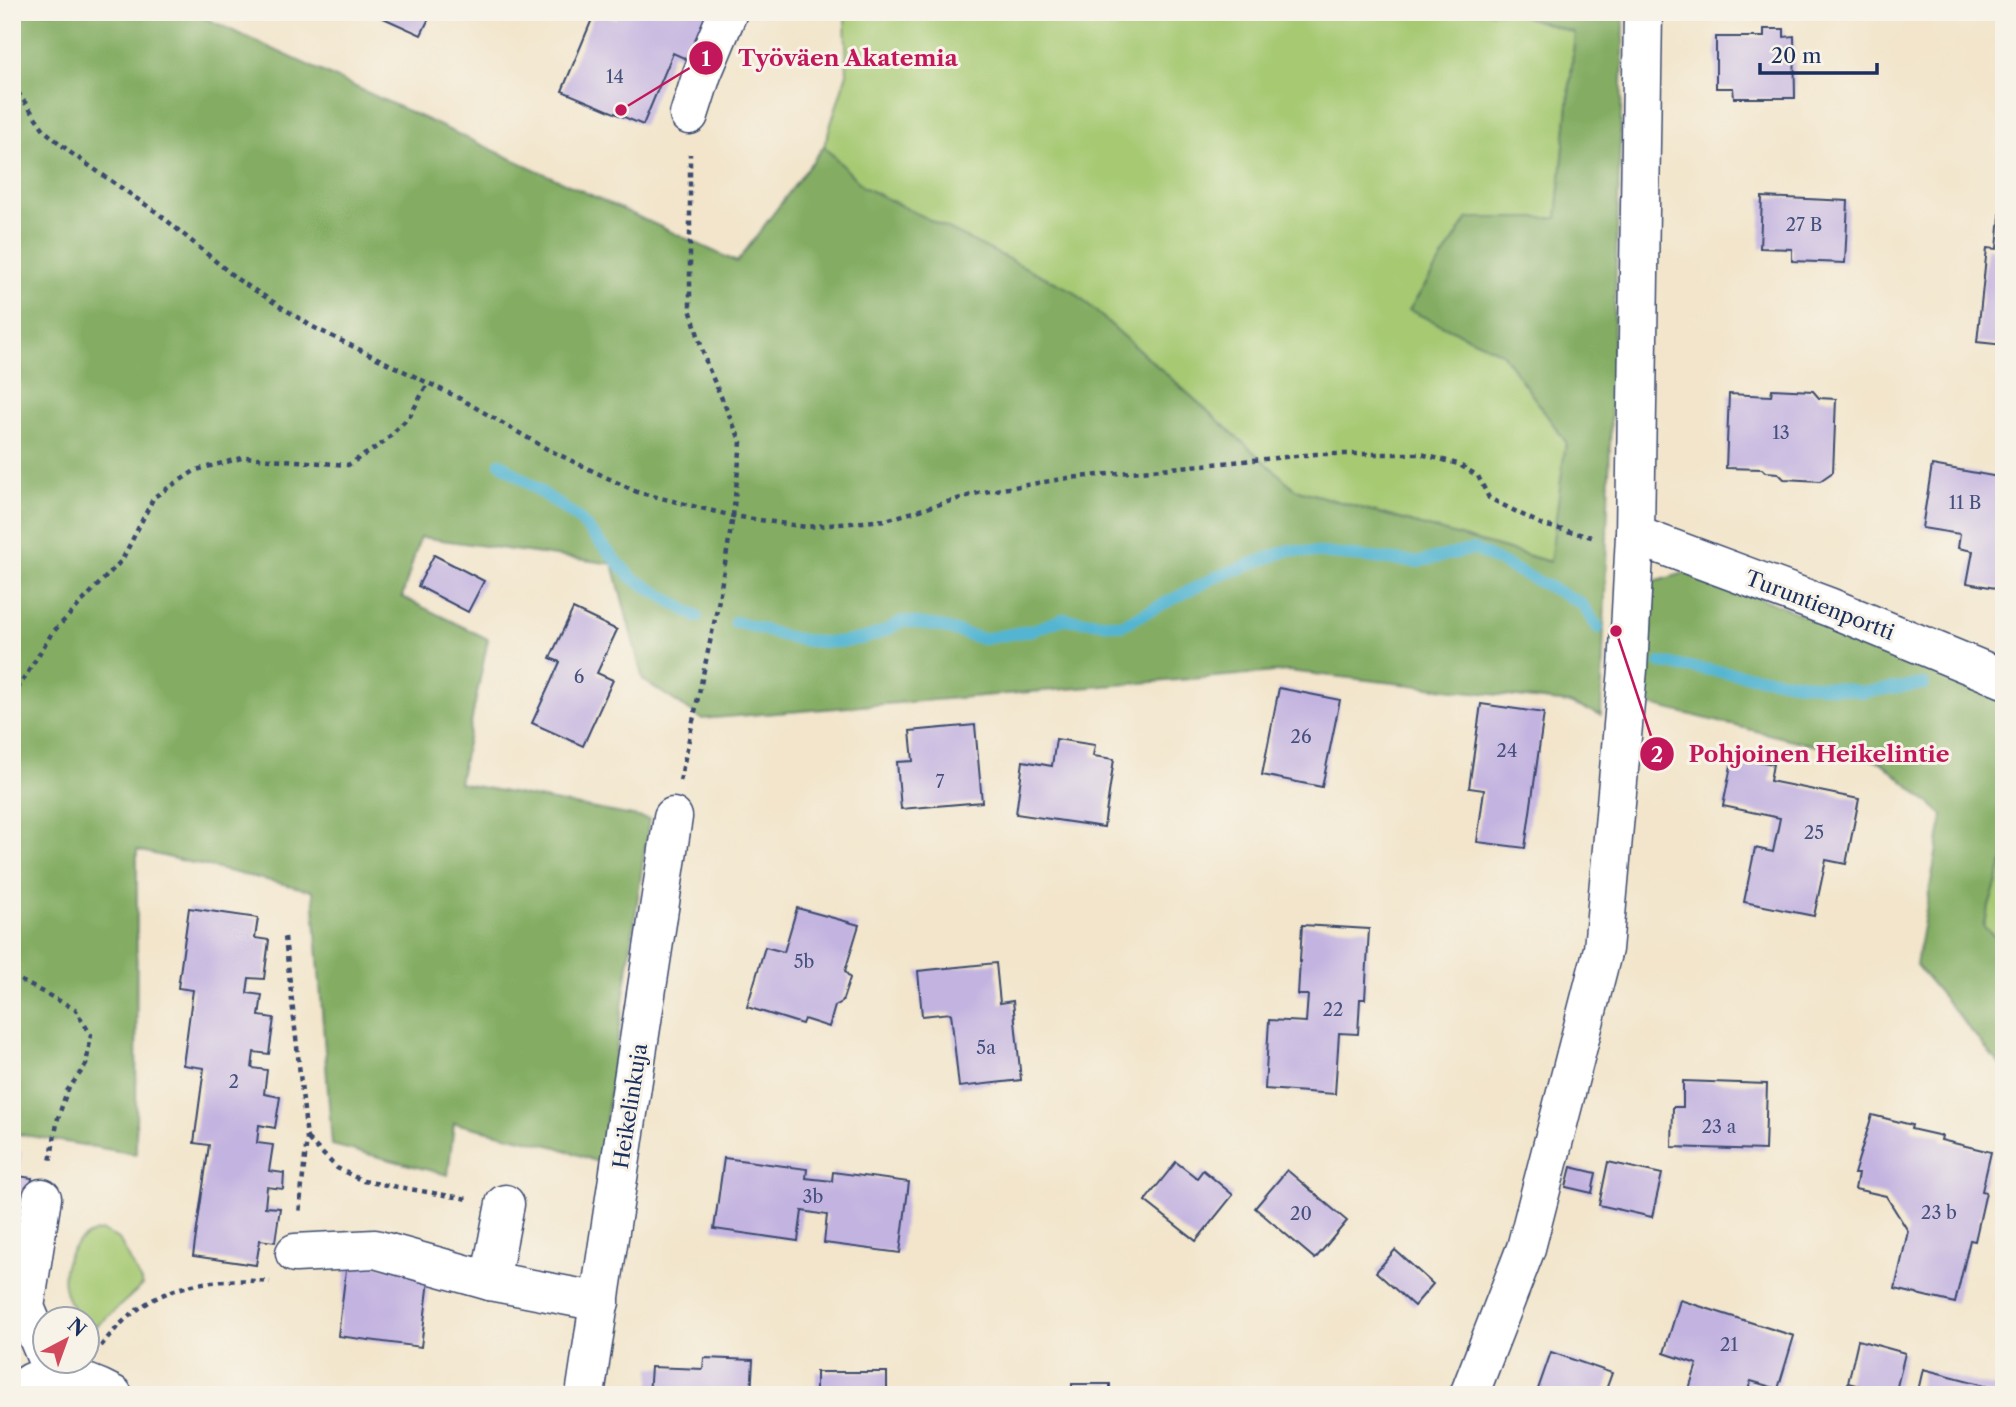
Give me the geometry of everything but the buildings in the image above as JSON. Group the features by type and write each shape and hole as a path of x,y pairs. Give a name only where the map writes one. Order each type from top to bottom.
{"street":[{"path":"689,115 702,74 728,12"},
{"path":"1469,1395 1526,1248 1602,949 1628,669 1635,535 1643,12"},
{"name":"Turuntienportti","path":"1635,535 1825,605 2004,679"},
{"name":"Heikelinkuja","path":"585,1395 673,817"},
{"path":"32,1321 25,1307 42,1198"},
{"path":"489,1281 505,1205"},
{"path":"295,1253 375,1249 489,1281 600,1303"},
{"path":"18,1395 22,1389 43,1376"},
{"path":"72,1376 113,1395"}],"path":[{"path":"12,84 45,131 71,153 159,214 237,279 313,327 428,383 547,449 637,492 733,516 806,527 886,520 978,493 1068,478 1316,454 1421,454 1458,464 1478,476 1489,498 1543,525 1591,537 1635,535"},
{"path":"673,817 733,516 741,442 707,365 690,309 689,115"},
{"path":"12,698 52,633 122,560 154,497 196,470 245,457 348,465 383,443 410,416 428,383"},
{"path":"102,1343 129,1317 161,1296 195,1282 234,1279 291,1284 307,1138 285,937"},
{"path":"12,976 75,1009 91,1035 86,1065 67,1091 58,1118"},
{"path":"307,1138 338,1168 363,1181 505,1205"}],"green space":[{"path":"12,12 192,12 737,262 824,146 863,187 1073,291 1295,489 1550,562 1566,442 1502,353 1409,310 1468,218 1557,218 1575,33 1511,12 1621,12 1624,25 1601,715 1569,703 1288,671 702,719 643,680 613,564 420,537 402,597 488,639 459,783 649,819 600,1163 557,1147 454,1123 448,1175 332,1145 313,891 137,850 136,1154 12,1133"},
{"path":"849,12 1511,12 1575,33 1557,218 1468,218 1410,310 1502,353 1566,442 1551,562 1295,489 1073,291 863,187 824,146 847,73 845,19"},
{"path":"1691,571 2004,694 2004,858 1983,926 2004,945 2004,1070 1916,965 1943,815 1881,762 1643,703 1654,582"},
{"path":"2004,858 2004,945 1983,926"},
{"path":"102,1231 119,1239 143,1285 102,1322 102,1306 73,1306 64,1287 66,1262 71,1251 90,1235"}],"waterway":[{"path":"500,463 578,518 631,577 697,617"},
{"path":"735,622 790,638 826,642 865,638 902,621 938,626 983,639 1033,630 1063,619 1122,625 1216,577 1289,550 1417,562 1474,549 1581,603 1598,628"},
{"path":"1660,663 1864,692 1924,684"}],"place":[{"name":"Työväen Akatemia","path":"621,110"},
{"name":"Pohjoinen Heikelintie","path":"1616,631"}]}
